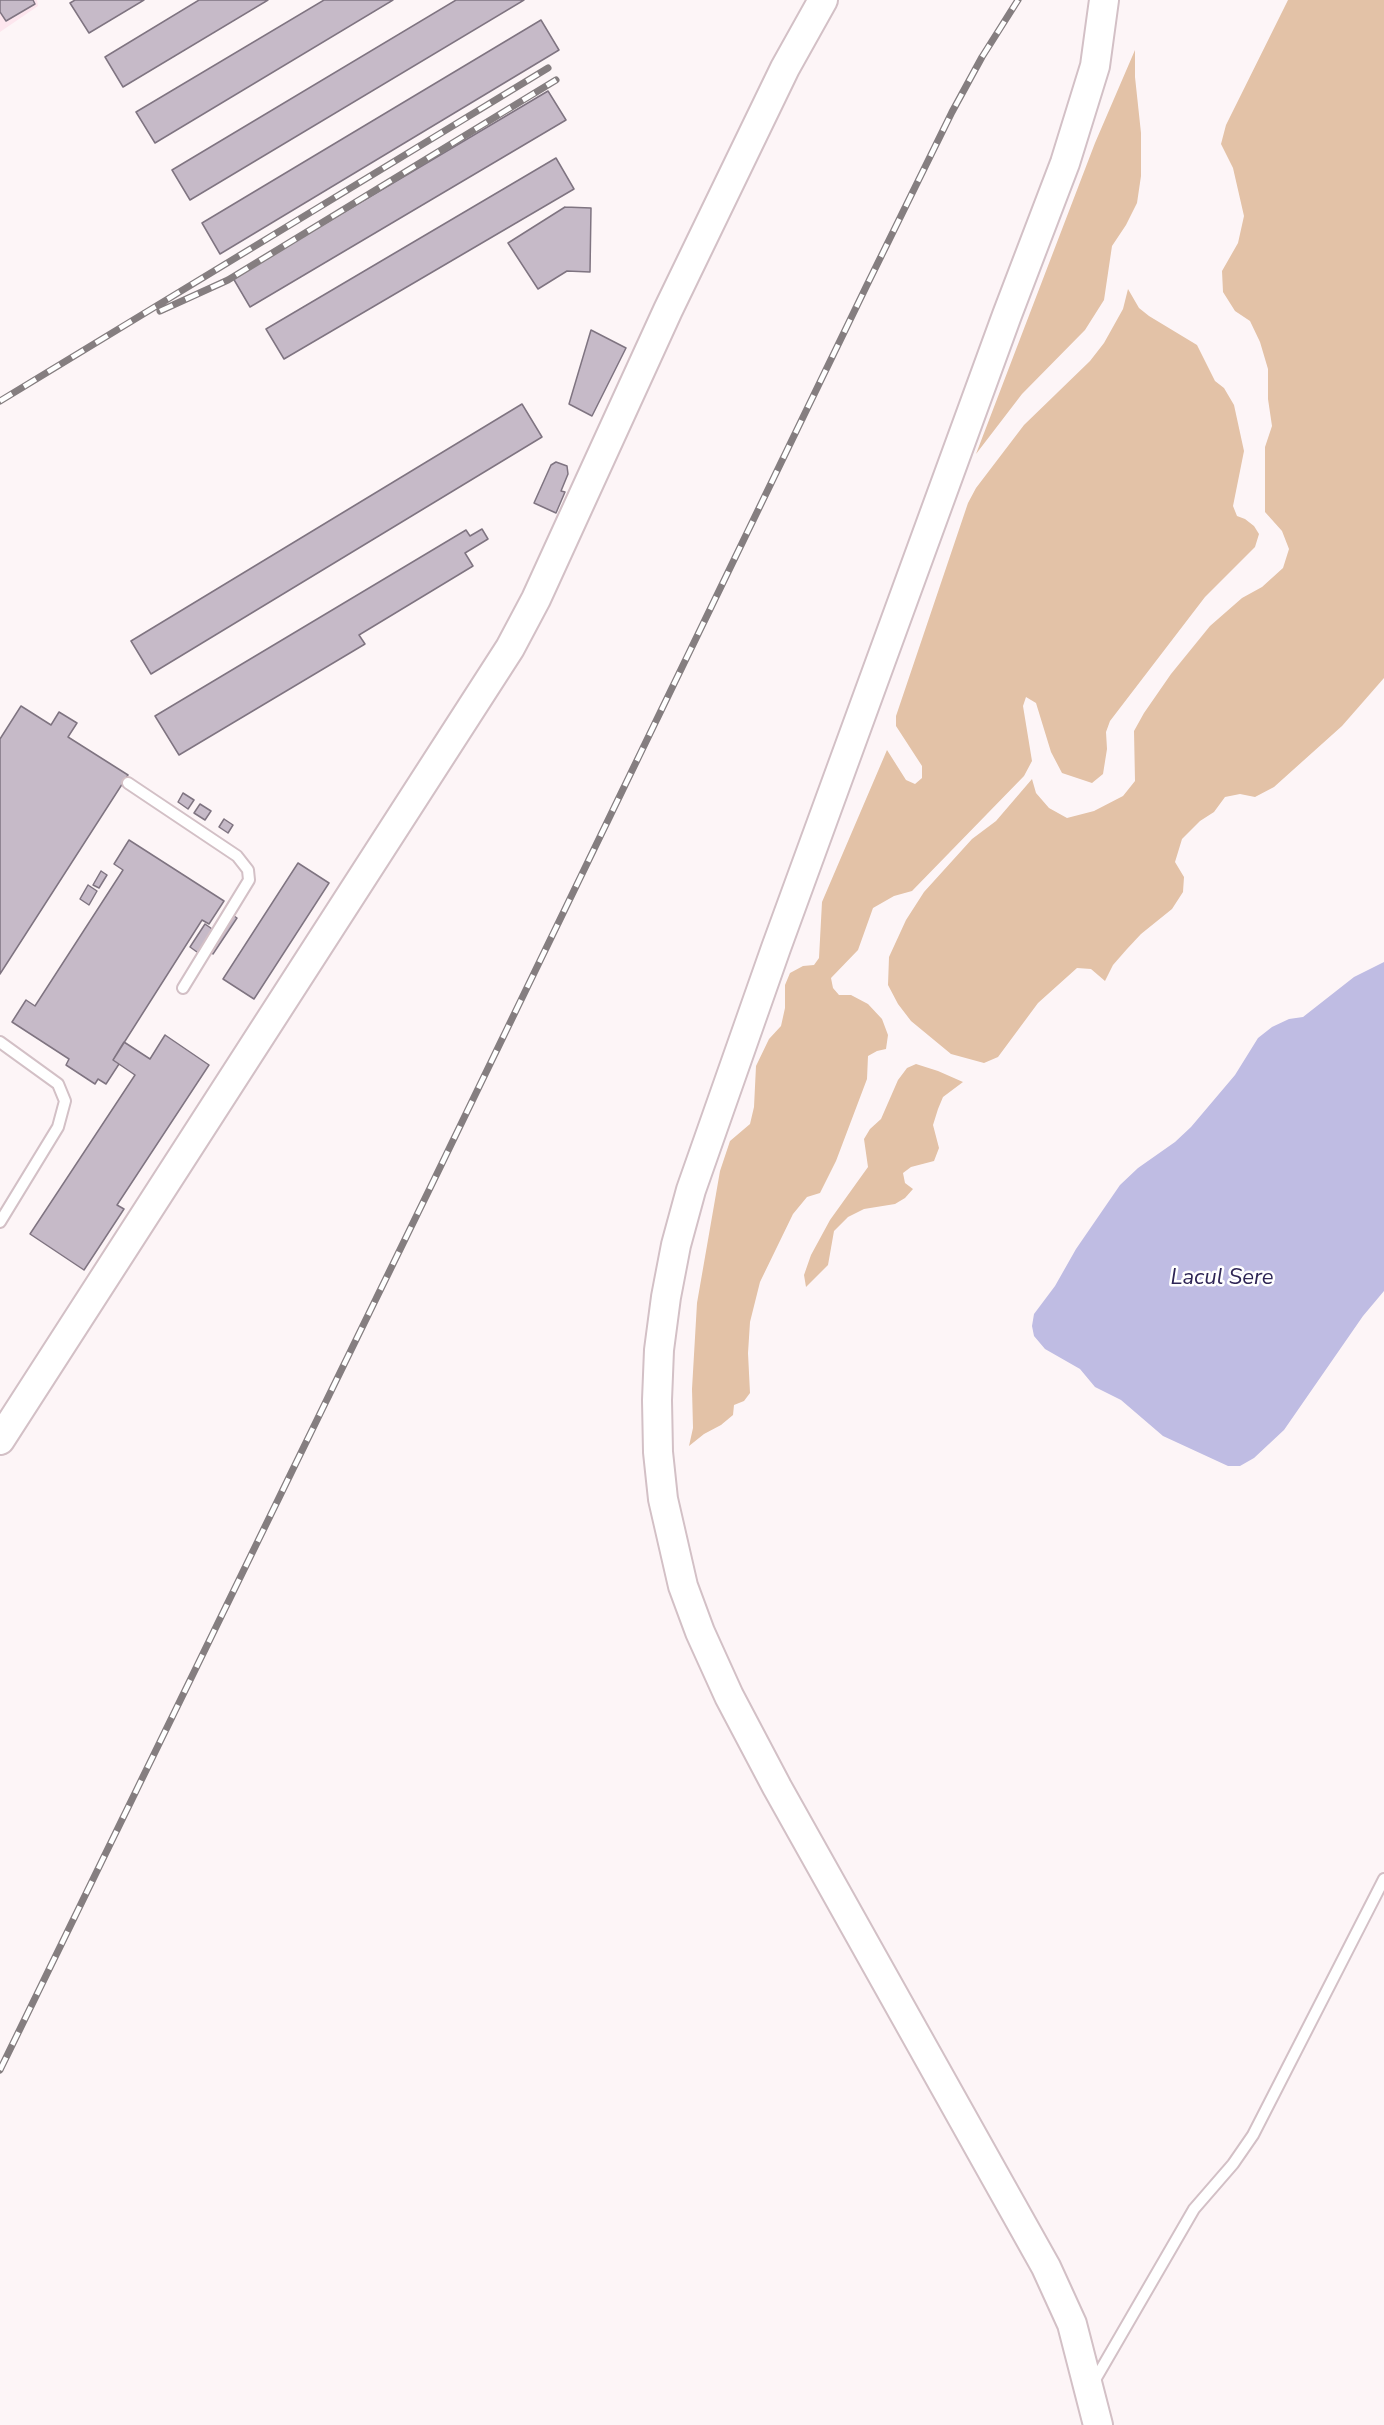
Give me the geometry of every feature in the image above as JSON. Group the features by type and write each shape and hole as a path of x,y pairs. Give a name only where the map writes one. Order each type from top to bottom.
{"main road":[{"path":"0,1440 510,648 536,599 668,310 785,68 823,0"},
{"path":"1098,2425 1072,2324 1046,2267 777,1787 729,1696 700,1632 683,1586 663,1499 658,1452 657,1400 659,1350 666,1297 676,1245 691,1190 776,948 1007,315 1065,163 1095,66 1104,0"}],"lane":[{"path":"128,783 237,856 248,870 249,880 183,988"},
{"path":"0,1042 58,1084 65,1101 58,1127 0,1222"},
{"path":"1090,2388 1194,2209 1233,2164 1253,2135 1384,1878"}],"shaded area":[{"path":"0,0 37,0 38,6 0,32"},
{"path":"1288,0 1384,0 1384,678 1342,726 1274,787 1255,797 1240,794 1225,797 1214,812 1200,821 1182,839 1175,862 1184,877 1183,892 1172,909 1141,934 1127,949 1113,965 1105,981 1091,969 1077,968 1038,1003 998,1057 984,1063 951,1054 911,1021 898,1004 888,985 889,957 906,920 924,892 972,839 996,821 1032,779 1036,793 1049,808 1067,818 1094,811 1123,796 1135,781 1134,731 1171,674 1210,626 1242,598 1262,587 1283,568 1289,549 1282,531 1265,512 1265,447 1272,426 1268,399 1268,369 1260,342 1250,321 1235,311 1223,292 1222,271 1238,243 1244,216 1233,168 1221,144 1226,125"},
{"path":"1135,50 1135,77 1141,133 1141,176 1137,203 1112,246 1104,300 1085,330 1022,394 976,454 1095,143"},
{"path":"1128,289 1139,308 1197,345 1215,381 1224,388 1234,405 1244,451 1233,506 1237,516 1254,526 1259,534 1255,547 1205,597 1110,721 1106,732 1107,749 1103,774 1092,783 1062,773 1051,752 1036,703 1026,697 1023,706 1032,761 1024,776 912,891 894,896 873,908 858,950 831,978 833,988 839,995 851,995 868,1004 882,1019 888,1035 886,1049 868,1056 867,1079 836,1161 820,1193 807,1197 793,1214 760,1282 750,1322 748,1353 750,1393 744,1401 734,1405 733,1415 689,1446 693,1428 692,1389 697,1303 720,1171 730,1141 750,1124 754,1107 756,1066 769,1039 781,1026 785,1008 785,985 790,973 803,966 814,965 819,958 822,902 887,750 906,780 915,784 922,778 922,766 896,726 896,716 968,503 976,488 1024,425 1090,361 1104,343 1123,309"},
{"path":"916,1064 963,1082 943,1097 938,1109 933,1125 939,1148 934,1161 911,1167 903,1173 905,1183 913,1189 905,1198 895,1204 864,1209 848,1217 834,1231 828,1265 806,1287 804,1275 811,1255 830,1220 868,1167 864,1139 870,1129 881,1119 898,1080 907,1068"}],"water":[{"name":"Lacul Sere","path":"1384,962 1384,1291 1363,1316 1284,1430 1254,1458 1240,1466 1228,1466 1163,1436 1121,1400 1095,1387 1080,1369 1045,1349 1034,1336 1032,1326 1034,1314 1055,1286 1076,1249 1120,1185 1191,1127 1235,1075 1258,1038 1272,1027 1289,1019 1303,1017 1354,977"}],"building":[{"path":"0,0 33,0 35,4 6,21 0,12"},
{"path":"75,0 144,0 89,33 70,3"},
{"path":"199,0 268,0 123,87 105,57"},
{"path":"324,0 393,0 155,143 136,112"},
{"path":"456,0 524,0 190,200 172,170"},
{"path":"541,20 559,50 220,254 202,223"},
{"path":"548,91 566,120 250,307 233,278"},
{"path":"556,158 574,189 284,359 266,329"},
{"path":"565,207 591,208 590,272 567,271 538,289 508,243"},
{"path":"591,330 626,348 592,416 569,404"},
{"path":"522,404 542,437 151,674 131,641"},
{"path":"556,462 567,466 568,474 561,491 565,492 556,513 534,503 551,465"},
{"path":"482,529 488,539 465,553 473,566 359,635 365,644 179,755 155,716 466,530 470,536"},
{"path":"21,706 51,725 59,712 77,723 68,737 128,775 0,974 0,739"},
{"path":"183,793 194,800 188,809 178,802"},
{"path":"200,804 211,811 205,820 194,813"},
{"path":"224,819 233,825 228,833 219,827"},
{"path":"129,840 224,901 209,924 202,920 113,1060 119,1064 106,1084 98,1079 95,1084 66,1065 69,1059 12,1022 26,1000 35,1006 123,870 114,864"},
{"path":"298,863 329,883 254,999 223,979"},
{"path":"101,871 107,875 99,888 93,885"},
{"path":"88,885 97,891 89,905 80,899"},
{"path":"228,912 237,918 213,954 208,950 204,957 190,947 205,924 215,931"},
{"path":"165,1035 209,1065 117,1205 124,1209 84,1270 30,1234 135,1075 113,1060 124,1042 150,1059"}],"railway":[{"path":"0,2070 952,112 982,57 1018,0"},
{"path":"0,401 548,68"},
{"path":"160,311 228,280 556,80"}]}
